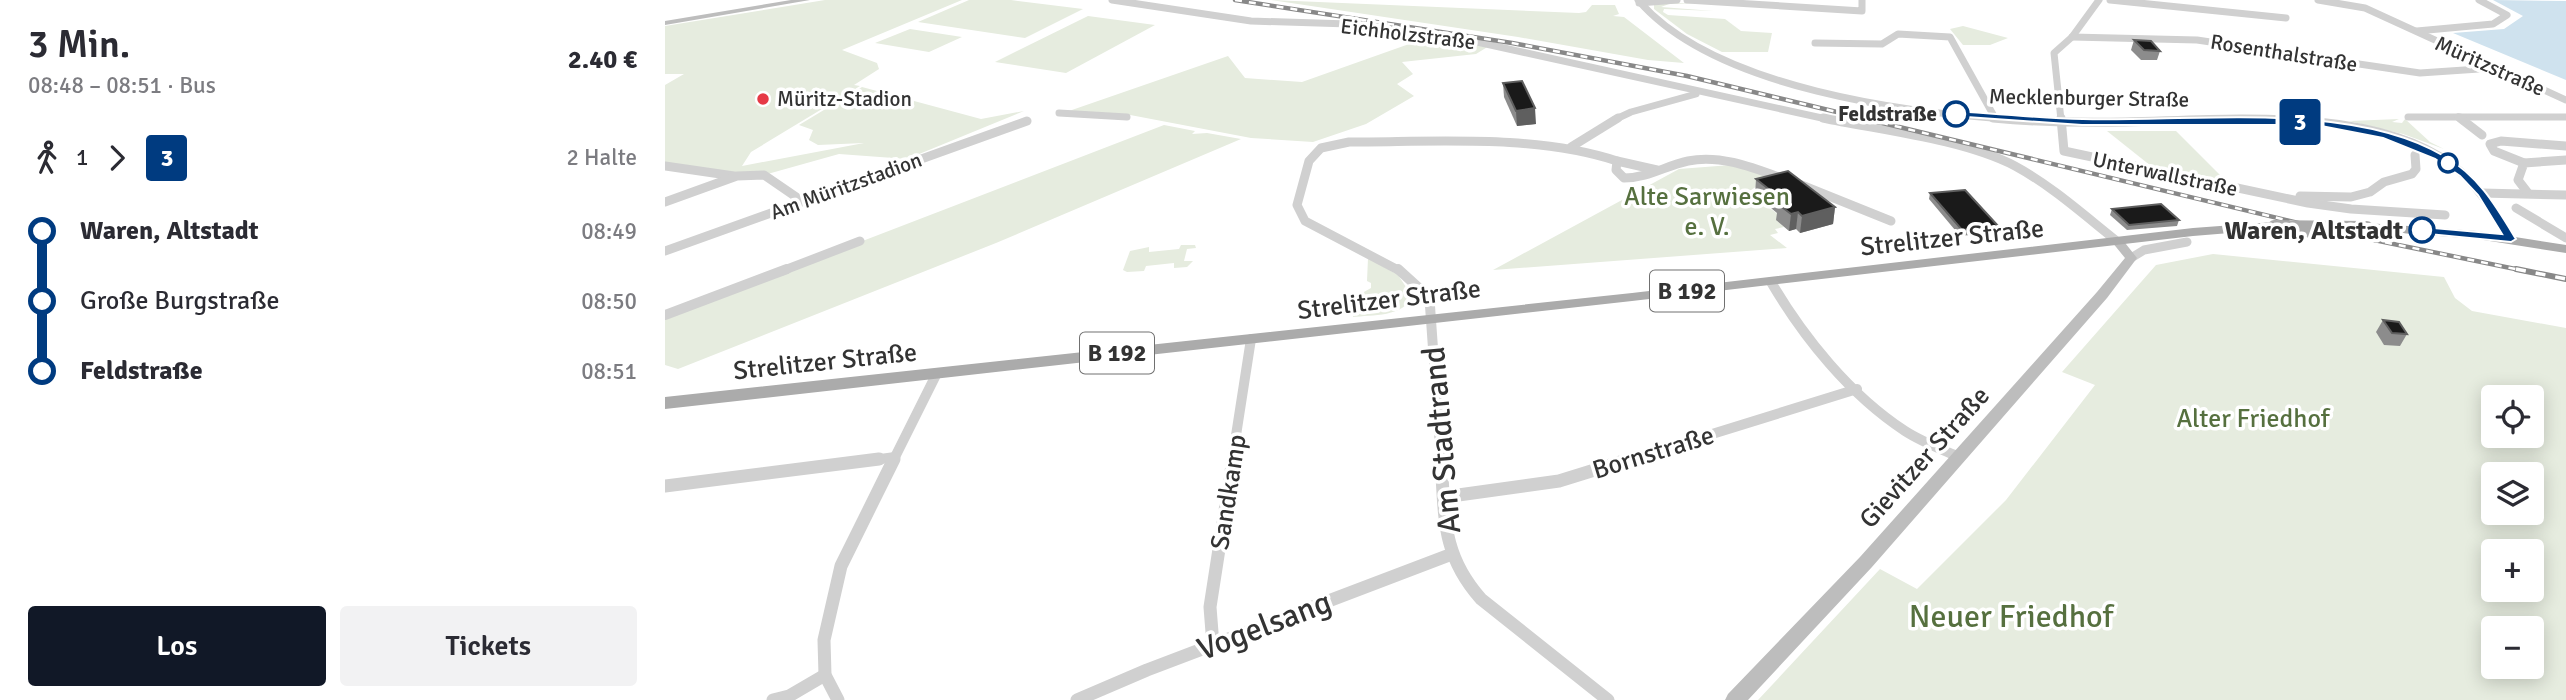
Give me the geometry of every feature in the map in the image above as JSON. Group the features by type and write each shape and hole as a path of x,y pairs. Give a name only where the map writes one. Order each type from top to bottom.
{"main road":[{"path":"665,23 806,0"},
{"name":"B 192","path":"2118,242 2193,232 2274,226 2367,227 2566,249"},
{"name":"B 192","path":"2118,242 2187,242 2312,234 2514,244 2566,257"},
{"path":"2118,242 2131,258"},
{"name":"Strelitzer Straße","path":"665,403 2118,242"},
{"name":"Gievitzer Straße","path":"1735,700 1865,562 2102,295 2131,258"}],"street":[{"name":"Eichholzstraße","path":"1112,0 1244,20 1349,24 1477,42 1700,93 1945,143 2013,165 2039,181 2118,242"},
{"path":"1638,1 1677,0"},
{"path":"1687,0 1777,3 1862,11 1862,0"},
{"path":"2063,121 2059,112 2054,54 2072,37 2099,0"},
{"path":"2110,0 2286,18"},
{"path":"2318,0 2365,8"},
{"path":"2357,0 2365,8"},
{"name":"Müritzstraße","path":"2414,32 2493,24 2507,15 2479,0"},
{"name":"Mecklenburger Straße","path":"1638,1 1652,16 1697,47 1782,80 1887,105 1995,117 2063,121 2316,122 2386,135 2428,151 2464,174 2482,193 2514,244"},
{"name":"Müritzstraße","path":"2365,8 2566,100"},
{"path":"1815,43 1882,44 1898,34 1950,37 1995,117"},
{"name":"Rosenthalstraße","path":"2072,37 2197,40 2420,73 2494,68"},
{"name":"Eichholzstraße","path":"1571,147 1631,112 1700,93"},
{"path":"1059,113 1127,117"},
{"name":"Müritzstraße","path":"2408,117 2566,117"},
{"path":"2458,117 2482,135"},
{"name":"Am Müritzstadion","path":"665,251 1027,121"},
{"name":"Unterwallstraße","path":"2063,121 2064,152 2266,195 2351,209 2445,215"},
{"path":"1431,318 1428,302 1405,272 1305,220 1297,205 1306,169 1315,152 1328,145 1349,142 1571,147 1617,162 1648,170 1660,170"},
{"path":"2566,146 2491,143 2489,146 2494,151 2524,163 2566,160"},
{"name":"Unterwallstraße","path":"2266,195 2351,197 2370,192 2384,182 2412,174 2416,169 2415,155"},
{"path":"1617,162 1616,170 1624,178 1637,179 1691,160 1728,161 1755,168 1891,221"},
{"path":"2524,163 2518,180 2528,193"},
{"path":"665,166 737,176 764,175 803,201"},
{"path":"665,203 727,183 737,176"},
{"path":"2482,193 2566,195"},
{"path":"2517,208 2566,238"},
{"path":"665,315 860,241"},
{"path":"2131,258 2144,250 2187,242"},
{"path":"1771,282 1798,327 1902,430 1959,457"},
{"name":"Am Stadtrand","path":"1431,318 1447,541 1463,579 1481,599 1608,700"},
{"name":"Sandkamp","path":"1213,645 1210,607 1251,339"},
{"path":"838,700 825,675 824,640 841,566 937,373"},
{"name":"Bornstraße","path":"1444,496 1559,481 1857,388"},
{"path":"665,486 895,457"},
{"name":"Vogelsang","path":"1077,700 1452,554"},
{"path":"773,700 789,696 825,675"}],"green space":[{"path":"825,0 962,0 842,50 877,63 879,69 854,85 860,86 751,152 742,166 864,143 818,145 809,140 813,130 799,125 862,87 981,119 1024,111 907,159 839,154 764,175 665,166 665,85 684,74 665,74 665,26"},
{"path":"969,0 1011,0 1083,9 1025,38 918,22"},
{"path":"1271,0 1579,13 1586,12 1592,5 1615,5 1619,14 1613,16 1624,17 1684,63 1648,60 1518,37"},
{"path":"1664,3 1704,3 1669,4 1661,7 1714,11 1664,9 1663,12 1668,15 1725,19 1741,31 1772,33 1768,52 1722,52 1687,34 1654,9 1654,5"},
{"path":"1088,16 1155,25 1066,73 995,62"},
{"path":"1963,26 2008,38 1990,45 1963,45 1950,29"},
{"path":"910,29 962,37 929,52 875,43"},
{"path":"1426,38 1489,46 1476,54 1402,62 1413,74 1397,84 1414,96 1366,124 1313,142 1251,138 1125,114 1069,111 1228,56 1245,78 1302,82"},
{"path":"2399,119 2392,122 2402,123 2405,119 2430,142 2444,149 2403,134 2349,121"},
{"path":"1164,125 1195,131 1192,134 1207,133 1241,139 996,243 678,369 665,365 665,317"},
{"path":"2107,131 2176,131 2235,190 2161,174"},
{"name":"Alte Sarwiesen e. V.","path":"1731,165 1771,177 1748,192 1783,218 1777,221 1784,227 1775,229 1778,233 1770,235 1787,248 1493,270 1679,169"},
{"path":"1181,245 1195,245 1196,248 1187,249 1184,261 1193,261 1187,267 1174,268 1174,263 1146,266 1144,271 1123,270 1130,251 1149,247 1149,252 1179,249"},
{"path":"2213,254 2444,277 2455,298 2472,311 2566,328 2566,700 1758,700 1880,569 1917,589 2006,500 2095,385 2062,372 2156,265"},
{"path":"1368,258 1398,275 1412,296 1408,303 1395,311 1353,317 1355,297 1371,288 1371,283 1367,281"}],"water":[{"path":"2493,0 2566,1 2566,80 2453,33 2504,29 2523,16"}],"building":[{"path":"2134,40 2151,41 2160,51 2144,50"},
{"path":"1522,81 1535,108 1516,111 1503,83"},
{"path":"1788,171 1835,207 1802,216 1798,212 1791,214 1778,204 1785,202 1756,179"},
{"path":"1965,190 1999,227 1988,228 1992,233 1976,234 1971,229 1962,230 1930,193"},
{"path":"2161,204 2179,220 2129,225 2112,209"},
{"path":"2383,320 2399,322 2407,334 2392,333"}],"railway":[{"path":"1235,0 1512,43 1687,76 2340,233 2525,271"},
{"path":"2516,269 2566,279"}],"bus line":[{"name":"3","path":"1956,114 2082,122 2316,122 2386,135 2439,157 2464,174 2482,193 2511,239 2422,230"}],"place":[{"name":"Müritz-Stadion","path":"763,99"},
{"name":"Feldstraße","path":"1956,114"},
{"name":"Waren, Altstadt","path":"2422,230"}],"park label":[{"name":"Alter Friedhof","path":"2253,418"},
{"name":"Neuer Friedhof","path":"2011,616"}]}
